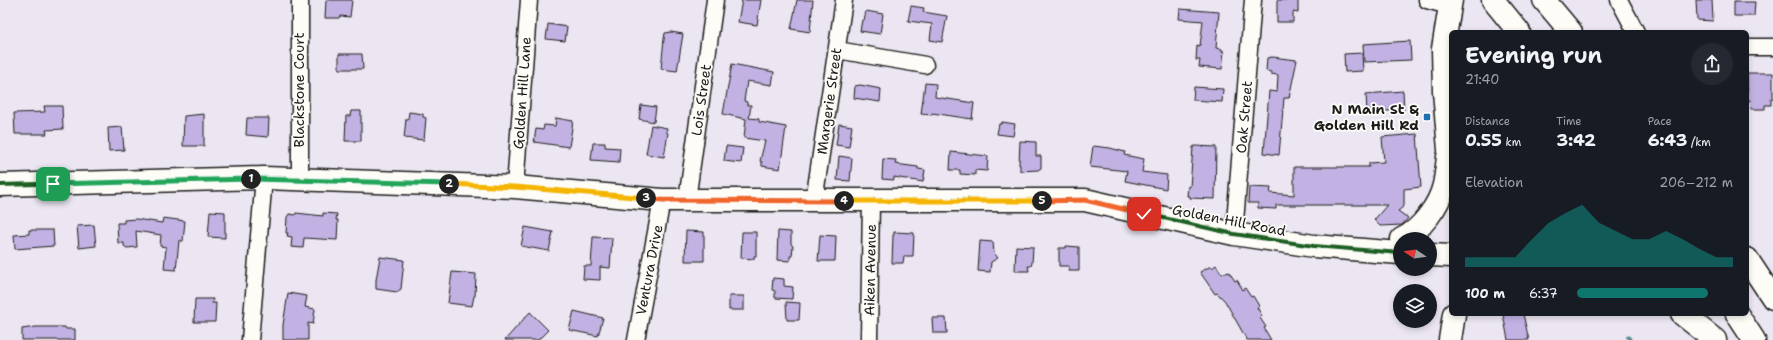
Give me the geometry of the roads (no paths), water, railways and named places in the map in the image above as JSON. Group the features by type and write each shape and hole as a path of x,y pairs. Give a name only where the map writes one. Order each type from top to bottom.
{"main road":[{"path":"1493,0 1509,30"},
{"path":"1493,0 1517,30"},
{"path":"1544,0 1569,30"},
{"path":"1449,150 1444,91 1444,55 1450,3"},
{"path":"1411,232 1419,226 1434,209 1444,186 1449,166"},
{"name":"Golden Hill Road","path":"0,185 264,178 515,187 662,200 1085,200 1234,234 1314,246 1393,253"},
{"path":"1366,251 1393,242"},
{"path":"1437,255 1449,256"},
{"path":"1749,262 1773,298"},
{"path":"1450,340 1454,316"},
{"path":"1685,316 1715,340"},
{"path":"1738,316 1754,340"}],"street":[{"name":"Blackstone Court","path":"300,0 300,180"},
{"name":"Golden Hill Lane","path":"515,187 529,0"},
{"name":"Lois Street","path":"687,200 715,0"},
{"name":"Margerie Street","path":"814,201 844,0"},
{"name":"Oak Street","path":"1234,234 1253,0"},
{"path":"1427,0 1450,3"},
{"path":"1619,0 1635,30"},
{"path":"1749,47 1773,47"},
{"path":"837,50 925,65"},
{"path":"250,340 264,178"},
{"name":"Ventura Drive","path":"636,340 662,200"},
{"name":"Aiken Avenue","path":"869,340 871,200"}],"place":[{"name":"N Main St & Golden Hill Rd","path":"1427,117"}]}
